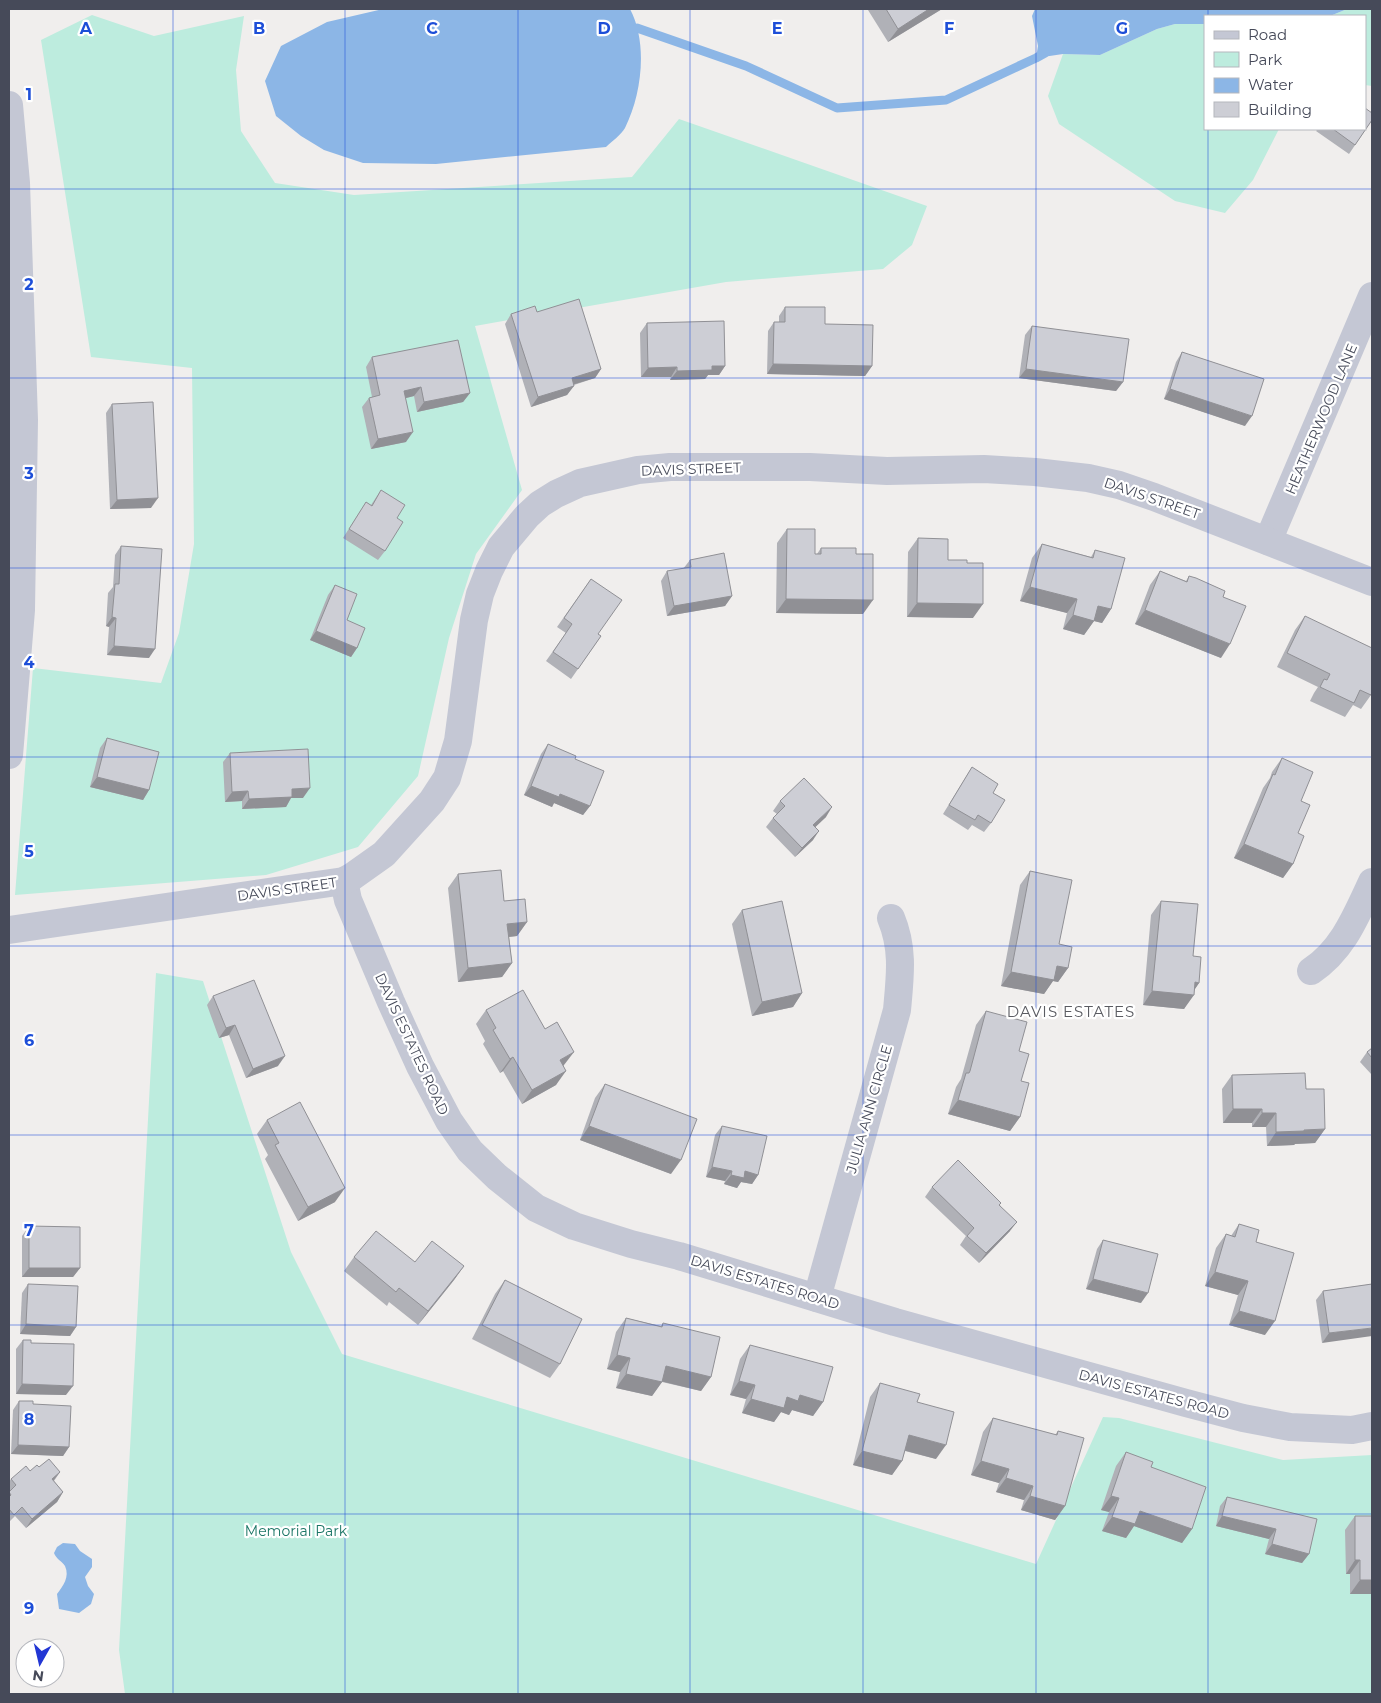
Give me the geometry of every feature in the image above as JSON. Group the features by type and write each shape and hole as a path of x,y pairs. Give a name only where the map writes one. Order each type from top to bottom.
{"street":[{"path":"9,105 16,183 24,420 21,610 9,755"},
{"name":"HEATHERWOOD LANE","path":"1268,541 1372,296"},
{"name":"DAVIS STREET","path":"9,930 344,881 384,854 432,801 447,778 458,741 474,620 480,594 501,547 527,516 556,494 580,483 638,470 670,467 810,467 887,471 984,468 1088,478 1119,485 1372,582"},
{"name":"DAVIS ESTATES ROAD","path":"344,881 348,900 387,994 424,1074 449,1121 470,1151 497,1177 536,1208 574,1226 630,1244 679,1256 942,1335 1243,1418 1290,1427 1352,1430 1372,1426"},
{"path":"1310,971 1325,962 1340,944 1372,882"},
{"name":"JULIA ANN CIRCLE","path":"817,1298 896,1010 900,981 900,950 897,932 891,918"}],"green space":[{"path":"1347,9 1372,9 1372,86 1366,85 1366,15 1332,15"},
{"path":"92,15 154,36 244,16 236,70 241,131 275,183 354,195 632,177 679,119 927,206 912,245 883,269 726,282 475,326 522,490 476,554 449,638 418,776 358,847 266,875 15,895 33,668 161,683 179,633 194,544 192,368 91,357 41,40"},
{"path":"1175,24 1204,24 1204,130 1278,130 1253,180 1225,213 1175,201 1059,124 1048,96 1063,54 1100,55 1157,29"},
{"name":"Memorial Park","path":"156,973 203,981 291,1252 342,1354 1036,1564 1103,1417 1119,1418 1283,1460 1372,1455 1372,1694 125,1694 119,1650"}],"water":[{"path":"383,9 630,9 636,22 641,53 639,84 631,115 619,136 606,147 436,164 363,163 324,150 301,136 276,116 265,81 281,46 327,22"},
{"path":"1035,9 1347,9 1332,15 1204,15 1204,24 1175,24 1157,29 1100,55 1063,54 1036,58 1038,46 1032,16"},
{"path":"63,1543 75,1544 80,1551 92,1559 92,1567 85,1577 88,1586 94,1594 91,1604 79,1613 59,1609 57,1594 67,1574 65,1566 54,1553 57,1547"}],"building":[{"path":"886,9 929,9 898,29"},
{"path":"1366,109 1372,113 1372,120 1366,129"},
{"path":"1334,130 1365,130 1355,145"},
{"path":"579,299 601,369 572,378 574,386 538,397 511,314 535,306 537,312"},
{"path":"785,307 825,307 825,324 873,325 872,366 773,364 774,322 785,322"},
{"path":"724,321 725,366 712,366 712,370 677,371 677,367 648,368 647,323"},
{"path":"1032,326 1129,339 1123,382 1026,369"},
{"path":"458,340 470,393 424,402 421,387 404,391 413,432 378,439 369,398 380,395 372,357"},
{"path":"1182,352 1264,379 1252,416 1170,389"},
{"path":"153,402 158,498 117,500 112,404"},
{"path":"381,490 405,505 397,518 403,522 385,551 349,529 366,502 372,506"},
{"path":"787,529 815,529 815,554 821,554 821,548 856,548 856,554 873,554 873,600 786,599"},
{"path":"918,538 948,539 948,560 967,560 967,563 983,563 983,604 917,603"},
{"path":"1042,544 1093,558 1095,550 1125,558 1111,609 1098,606 1094,621 1073,615 1077,599 1030,587"},
{"path":"121,546 162,549 155,649 114,646 116,618 112,617 115,584 119,584"},
{"path":"724,553 732,596 674,606 667,571 691,567 690,560"},
{"path":"1160,571 1187,582 1189,576 1196,578 1225,591 1223,597 1246,606 1230,644 1145,610"},
{"path":"591,579 622,600 598,634 601,636 578,669 553,652 572,624 564,618"},
{"path":"335,585 357,594 347,620 365,628 357,648 316,631"},
{"path":"1305,616 1372,648 1371,695 1360,690 1354,703 1320,687 1324,679 1327,680 1330,674 1287,653"},
{"path":"107,738 159,752 149,790 97,777"},
{"path":"548,744 576,756 575,759 604,771 590,806 560,794 559,797 531,786"},
{"path":"308,749 310,788 292,789 292,797 249,799 248,791 232,792 230,753"},
{"path":"1282,758 1313,772 1301,801 1310,805 1298,833 1304,836 1293,864 1244,844 1273,774 1275,775"},
{"path":"972,767 998,784 993,793 1005,800 991,823 978,815 975,820 949,805"},
{"path":"804,778 832,807 813,825 819,831 802,848 773,818 785,806 780,801"},
{"path":"501,870 504,901 525,899 527,922 507,924 512,963 468,968 458,874"},
{"path":"1030,871 1072,880 1059,944 1072,947 1068,968 1057,966 1054,980 1011,972"},
{"path":"782,901 802,993 762,1002 742,910"},
{"path":"1161,901 1198,904 1193,956 1201,957 1199,983 1195,982 1194,995 1152,991"},
{"path":"254,980 285,1056 253,1069 235,1025 226,1028 213,996"},
{"path":"523,990 545,1029 557,1022 574,1052 560,1060 566,1071 532,1090 513,1057 510,1059 493,1030 496,1028 486,1010"},
{"path":"986,1011 1027,1022 1019,1051 1029,1054 1021,1081 1029,1083 1020,1117 958,1100 966,1073 970,1071"},
{"path":"1372,1048 1372,1058 1367,1052"},
{"path":"1305,1073 1306,1089 1324,1089 1325,1129 1276,1132 1276,1113 1262,1113 1262,1109 1233,1109 1232,1075"},
{"path":"605,1084 697,1119 681,1160 589,1126"},
{"path":"300,1102 345,1188 308,1207 275,1145 279,1143 267,1120"},
{"path":"722,1126 767,1136 758,1175 745,1171 744,1178 731,1175 732,1171 712,1167"},
{"path":"958,1160 1001,1203 999,1205 1017,1222 986,1253 967,1236 974,1228 932,1187"},
{"path":"1239,1224 1259,1230 1256,1242 1294,1253 1275,1321 1239,1311 1248,1281 1215,1272 1226,1234 1235,1237"},
{"path":"29,1226 80,1227 80,1268 29,1268"},
{"path":"376,1231 415,1262 432,1241 464,1266 428,1311 399,1288 396,1292 354,1257"},
{"path":"1103,1240 1158,1254 1148,1293 1093,1279"},
{"path":"505,1280 582,1319 560,1364 482,1325"},
{"path":"28,1284 78,1286 76,1327 26,1324"},
{"path":"1372,1284 1372,1328 1329,1333 1323,1291"},
{"path":"626,1318 662,1327 663,1323 720,1337 711,1377 666,1366 662,1382 626,1374 630,1358 617,1355"},
{"path":"23,1340 31,1340 31,1343 74,1344 73,1386 22,1384"},
{"path":"750,1345 833,1367 823,1402 800,1395 798,1401 787,1397 784,1408 751,1399 755,1385 739,1381"},
{"path":"880,1383 920,1394 917,1402 954,1412 946,1445 909,1435 902,1461 862,1451"},
{"path":"19,1401 33,1401 33,1404 71,1406 69,1447 18,1445"},
{"path":"993,1418 1057,1435 1058,1431 1084,1438 1065,1506 1030,1496 1033,1486 1006,1478 1009,1469 981,1461"},
{"path":"1126,1452 1153,1462 1151,1467 1206,1487 1192,1529 1140,1511 1135,1524 1112,1517 1119,1498 1111,1496"},
{"path":"49,1459 60,1472 52,1479 63,1492 32,1519 22,1507 14,1515 9,1509 9,1497 11,1495 9,1492 16,1485 11,1479 26,1466 30,1471"},
{"path":"1227,1497 1317,1519 1309,1554 1272,1544 1276,1529 1222,1516"},
{"path":"1355,1516 1372,1516 1372,1580 1360,1580 1360,1560 1355,1560"}],"waterway":[{"path":"637,28 746,66 837,108 946,100 1045,53"}],"district":[{"name":"DAVIS ESTATES","path":"1071,1012"}]}
